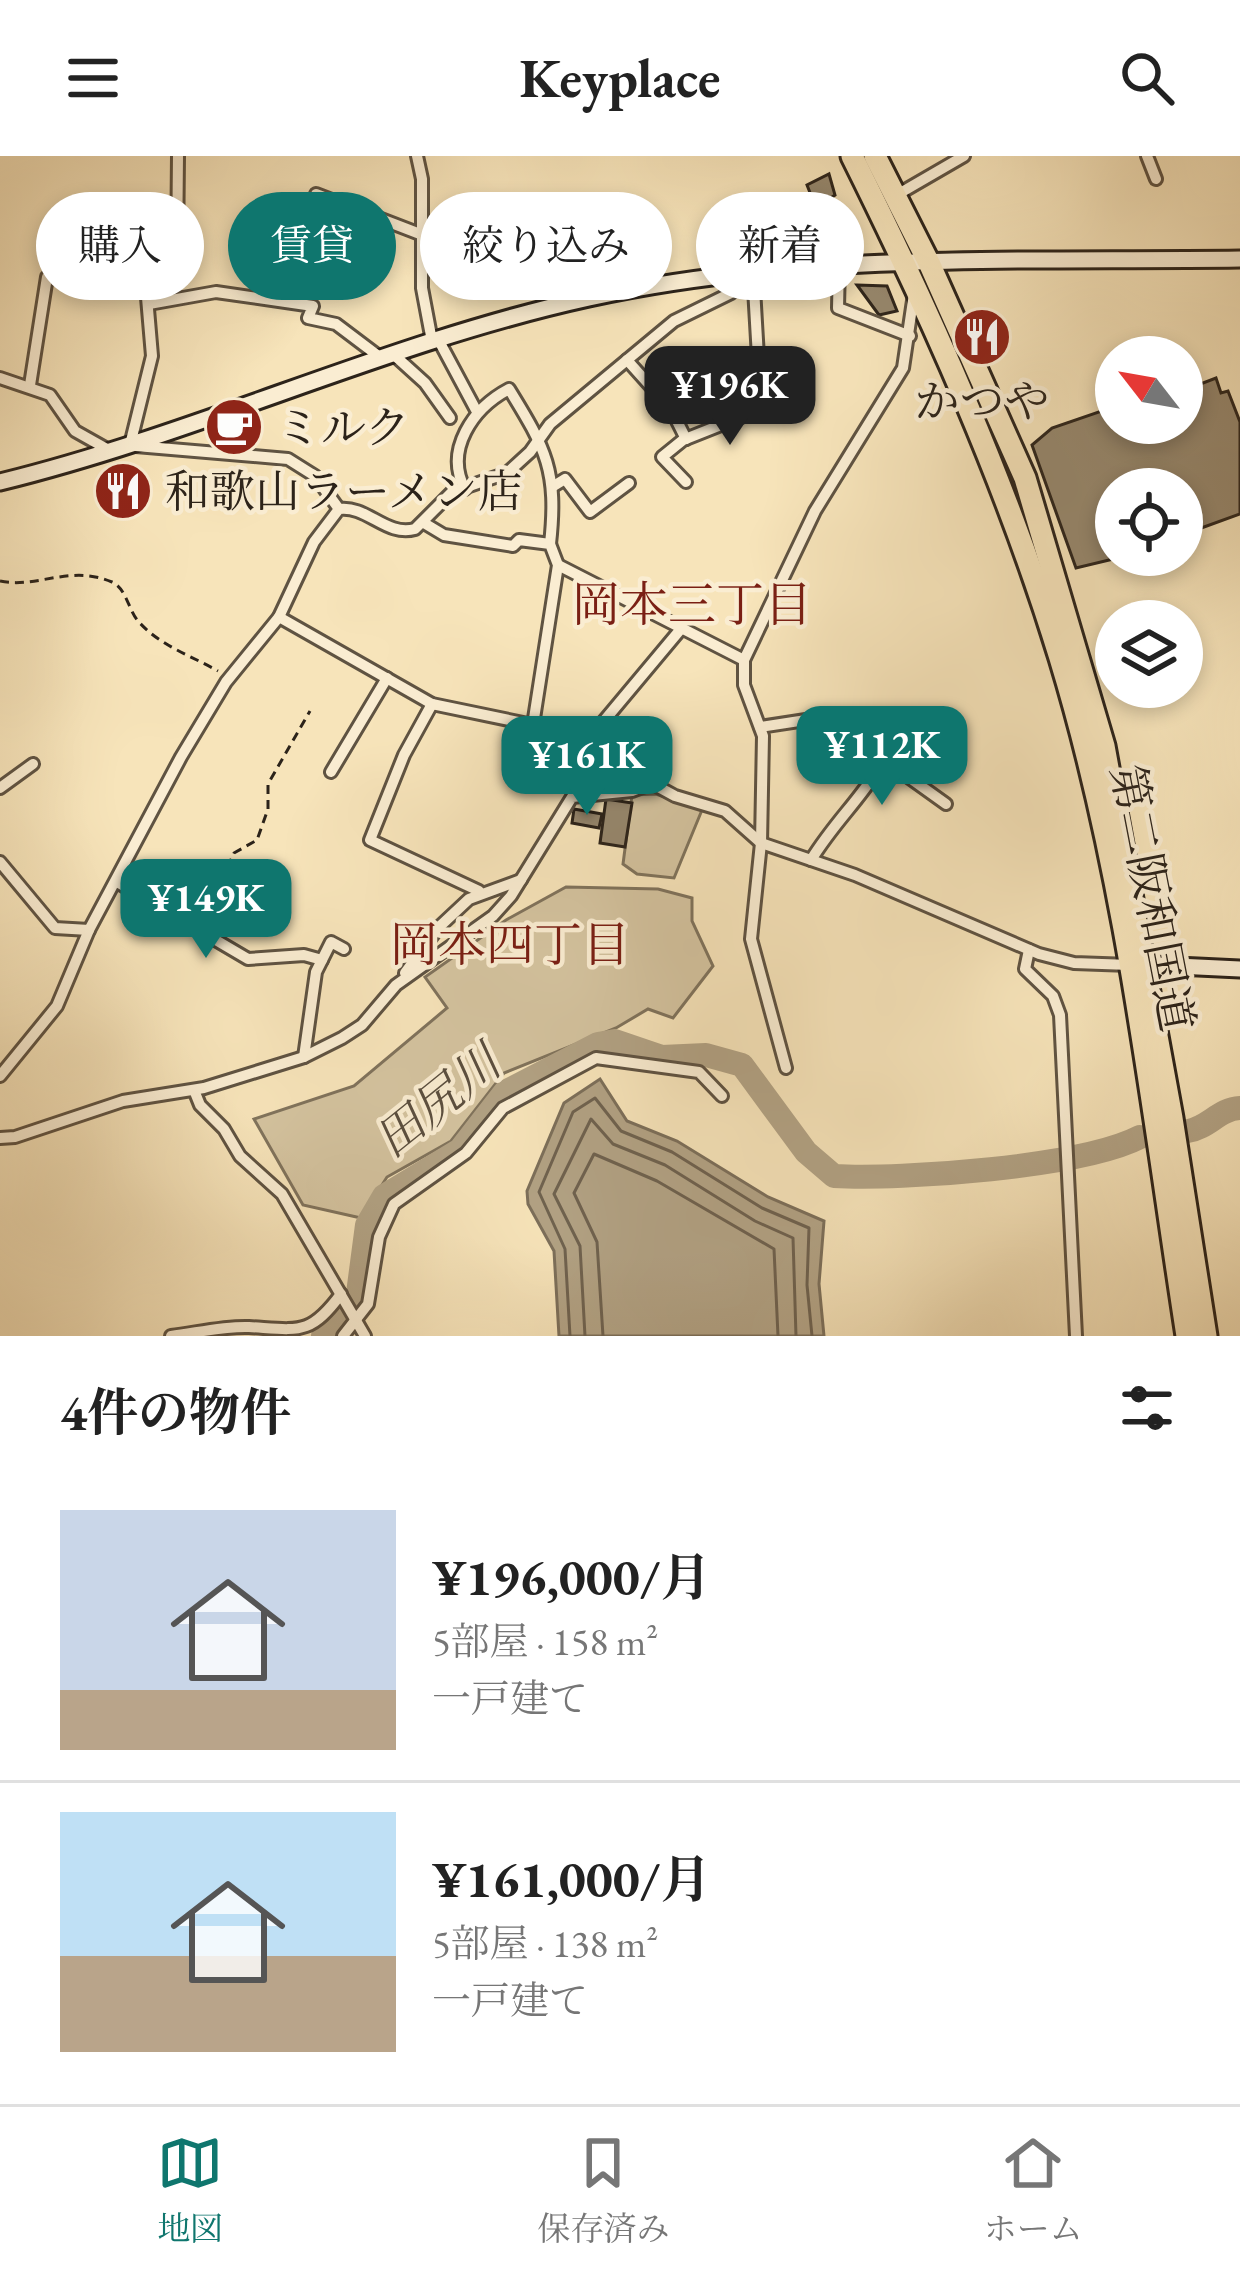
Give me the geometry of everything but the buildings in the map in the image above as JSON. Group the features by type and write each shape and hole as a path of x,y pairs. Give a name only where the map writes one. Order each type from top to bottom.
{"highway":[{"name":"第二阪和国道","path":"852,156 905,261 923,274"},
{"name":"第二阪和国道","path":"875,156 923,274 1025,478 1104,746 1187,1336"},
{"name":"第二阪和国道","path":"1138,964 1206,1336"}],"main road":[{"path":"923,274 1240,259"},
{"path":"864,262 905,261"},
{"path":"0,482 435,340 592,298 696,280"},
{"path":"1138,964 1240,969"}],"street":[{"path":"121,445 152,356 145,274 170,265 177,255 178,156"},
{"path":"417,156 422,192"},
{"path":"895,196 964,156"},
{"path":"1148,156 1156,179"},
{"path":"396,225 420,234"},
{"path":"786,1068 751,939 761,843 760,727 744,685 744,660 815,511 903,368 923,274"},
{"path":"149,304 216,292 313,306 308,318 336,324 387,356 425,383 450,418"},
{"path":"30,386 43,300"},
{"path":"425,300 435,340 476,410"},
{"path":"0,1076 57,1006 89,930 230,677 279,617 314,542 338,509 352,507 405,532 424,523 452,493 507,473 550,424 627,360 674,321 715,300"},
{"path":"686,482 662,457 686,439 761,410 753,300"},
{"path":"838,300 838,308 910,335"},
{"path":"627,360 671,409 686,439"},
{"path":"0,377 50,394 75,431 121,445 288,460 315,476 338,509"},
{"path":"464,489 454,470 455,460 476,410 509,389 540,439 552,487 550,544 558,565 533,725"},
{"path":"552,487 565,479 590,512 629,484"},
{"path":"424,523 443,535 512,545 519,540 550,544"},
{"path":"558,565 744,660"},
{"path":"279,617 432,704 533,725 583,746 650,784 725,811 761,843 1029,950 1074,963 1138,964"},
{"path":"583,746 680,630"},
{"path":"331,772 387,678"},
{"path":"432,704 404,755 370,840 478,891"},
{"path":"760,727 832,716 912,730"},
{"path":"811,860 836,819 871,786 897,727"},
{"path":"886,760 946,804"},
{"path":"0,788 33,764"},
{"path":"396,985 493,916 522,879 572,797 632,791 650,784"},
{"path":"0,862 55,928 89,930"},
{"path":"0,1138 123,1101 194,1090 304,1057 362,1024 437,928 478,891 511,886 522,879"},
{"path":"116,882 248,959 304,956 322,960"},
{"path":"304,1057 322,960 331,942 344,949"},
{"path":"1029,950 1025,969 1053,996 1060,1015 1076,1336"},
{"path":"343,1336 368,1304 379,1237 394,1204 466,1153 503,1108 596,1058 699,1072 722,1096"},
{"path":"194,1090 200,1105 224,1129 240,1156 282,1194 364,1336"},
{"path":"171,1336 247,1327 299,1330 323,1319 341,1294"}],"path":[{"path":"0,581 27,583 54,574 110,582 122,590 135,618 164,644 230,677"},
{"path":"172,914 186,891 214,897 234,853 257,840 268,809 268,784 310,711"}],"shaded area":[{"path":"656,794 702,810 674,878 637,874 623,864 632,795"},
{"path":"566,887 658,889 692,898 692,921 713,966 673,1018 648,1009 616,1028 504,1073 451,1141 387,1177 361,1218 303,1205 254,1119 354,1086 447,1008 425,977 506,920"}],"water":[{"path":"600,1079 627,1121 677,1141 768,1197 824,1221 819,1284 824,1336 559,1336 554,1251 528,1204 527,1191 564,1103"}],"waterway":[{"name":"田尻川","path":"323,1336 357,1301 367,1225 384,1196 460,1150 505,1092 598,1044 615,1041 662,1057 706,1055 742,1065 806,1152 834,1176 902,1176 1036,1164 1140,1137"},
{"name":"田尻川","path":"1188,1131 1240,1108"}],"place":[{"name":"かつや","path":"982,337"},
{"name":"ミルク","path":"234,427"},
{"name":"和歌山ラーメン店","path":"123,491"}],"district":[{"name":"岡本三丁目","path":"692,604"},
{"name":"岡本四丁目","path":"510,944"}]}
